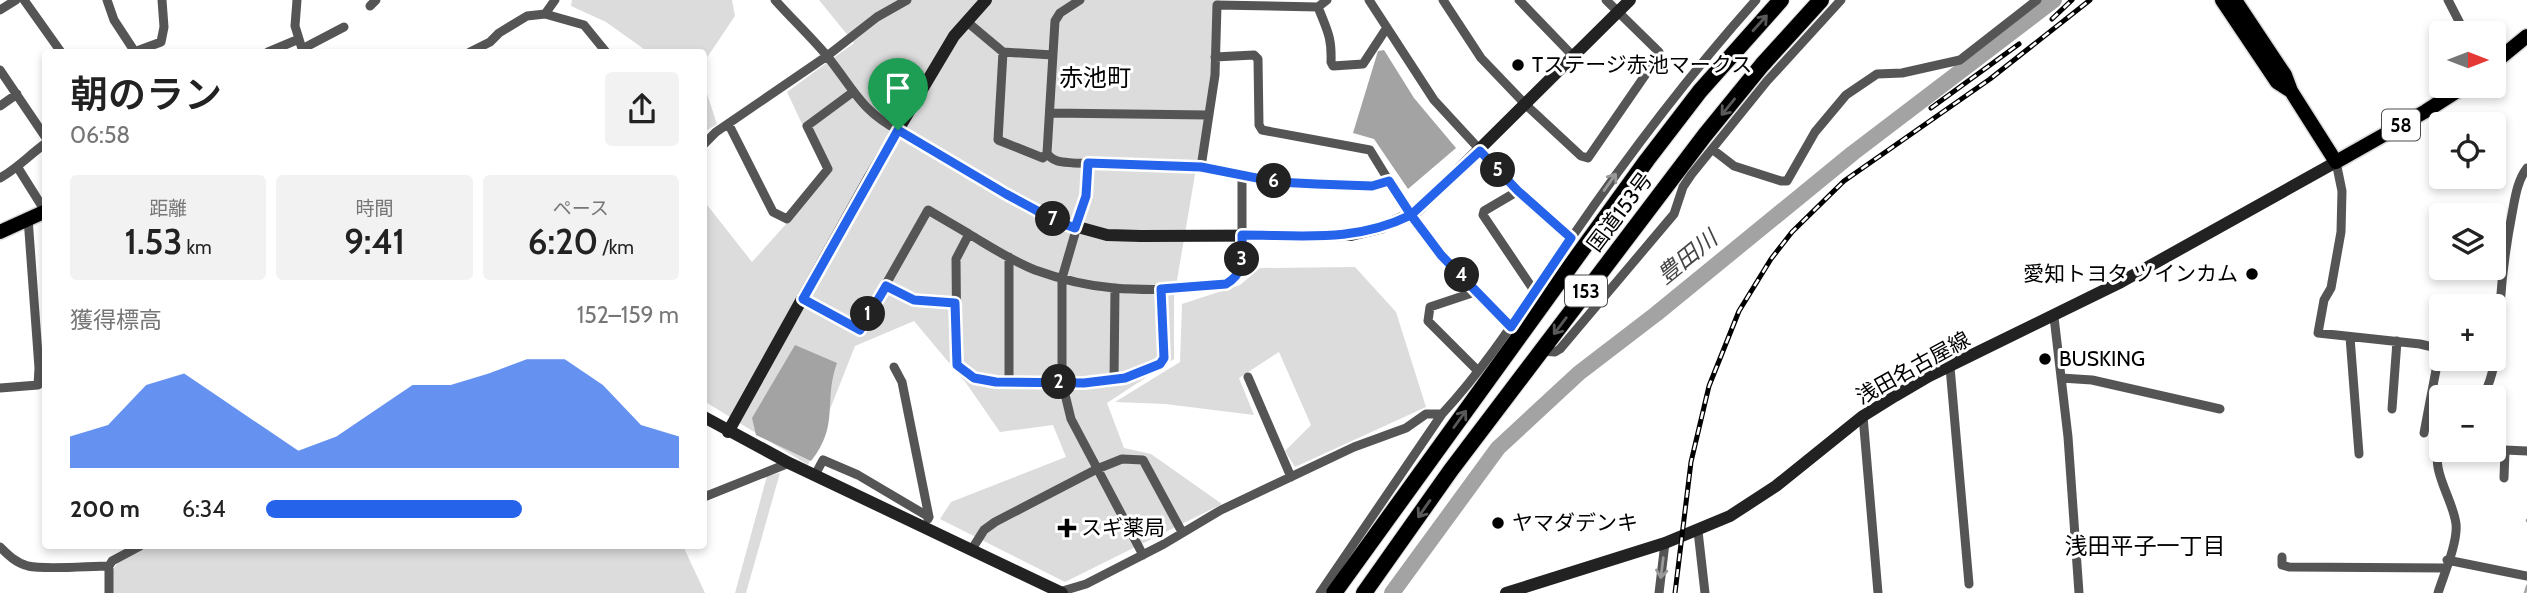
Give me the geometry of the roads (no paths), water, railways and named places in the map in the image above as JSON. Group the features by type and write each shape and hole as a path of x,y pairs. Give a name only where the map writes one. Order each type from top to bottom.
{"highway":[{"name":"国道153号","path":"1334,593 1430,460 1493,366 1552,292 1647,160 1720,68 1781,0"},
{"name":"国道153号","path":"1364,593 1451,470 1541,351 1619,250 1688,167 1762,65 1821,0"},
{"path":"1493,366 1514,388"}],"main road":[{"path":"2222,0 2291,91 2338,168"},
{"path":"2235,0 2281,78"},
{"path":"2506,53 2527,36"},
{"name":"58","path":"2338,168 2446,98"},
{"path":"0,232 42,212"}],"street":[{"path":"0,10 16,0"},
{"path":"24,0 59,49"},
{"path":"107,0 114,20 133,49"},
{"path":"143,49 161,42 164,27 162,0"},
{"path":"545,14 555,0"},
{"path":"775,0 827,55 864,108 878,119 1056,221 1107,235 1351,235 1380,228 1411,215 1480,151 1630,0"},
{"path":"707,141 877,17 907,0"},
{"path":"728,432 954,36 986,0"},
{"path":"1003,52 998,140 1043,158 1047,153 1055,21 1060,13 1080,0"},
{"path":"1201,167 1215,75 1217,5 1250,3 1318,7 1327,0"},
{"path":"1369,0 1434,100 1518,191 1571,238"},
{"path":"1443,0 1471,44 1525,104 1581,156 1588,158 1659,52 1606,0"},
{"path":"1519,0 1573,56"},
{"path":"1320,593 1442,414 1477,370 1493,366 1511,327 1527,302 1630,155 1723,37 1756,0"},
{"path":"1541,351 1555,352 1560,349 1674,214 1688,167 1712,149 1767,81 1841,0"},
{"path":"1712,149 1734,166 1787,181 1815,132 1846,94 1877,74 1902,73 1960,60 2037,0"},
{"path":"2448,0 2459,21"},
{"path":"293,1 295,26 301,47 344,27"},
{"path":"1318,7 1331,40 1333,66 1363,64 1386,29"},
{"path":"476,49 491,42 499,33 527,16 545,14 584,26 603,49"},
{"path":"966,21 1003,52 1054,55"},
{"path":"1720,68 1723,37"},
{"path":"1215,57 1254,55 1258,59 1259,125 1262,130 1370,150 1411,215 1441,255 1511,327"},
{"path":"1762,65 1767,81"},
{"path":"0,70 42,135"},
{"path":"729,125 773,212 787,219 828,169 807,127 853,92"},
{"path":"0,106 17,94"},
{"path":"1050,113 1208,115"},
{"path":"0,178 18,168 42,144"},
{"path":"1047,153 1054,161 1201,167 1277,182 1372,186 1389,181"},
{"path":"1088,163 1086,196 1062,278 1062,382 1071,419 1143,555"},
{"path":"18,168 42,206"},
{"path":"2338,168 2342,191 2341,232 2331,289 2324,300 2317,330 2320,334 2429,347"},
{"name":"浅田名古屋線","path":"1506,593 1665,543 1730,516 1776,486 1863,416 1895,396 2054,317 2338,168"},
{"path":"2501,294 2506,243 2520,177 2527,168"},
{"path":"803,299 860,330 928,210 1009,257 1038,271 1062,278 1115,288 1161,289 1226,284 1241,268 1242,174"},
{"path":"1518,191 1484,211 1483,215 1535,292"},
{"path":"0,388 37,385 39,368 29,218"},
{"path":"969,234 956,260 957,365 974,378 1009,383 1114,381 1160,364 1164,358 1161,289"},
{"path":"1619,250 1624,272"},
{"path":"1009,257 1009,383"},
{"path":"886,286 914,300 955,303"},
{"path":"1114,381 1115,288"},
{"path":"1477,370 1429,321 1430,307 1478,291"},
{"path":"1527,302 1552,292"},
{"path":"2054,317 2068,437 2078,593"},
{"path":"2350,337 2359,454"},
{"path":"2392,409 2397,341"},
{"path":"1950,367 1969,584"},
{"path":"894,368 902,382 927,522"},
{"path":"2424,433 2437,371"},
{"path":"1248,377 1291,477"},
{"path":"2061,379 2092,380 2220,409"},
{"path":"815,475 822,460 858,475 972,550 1061,592 1086,584 1221,510 1354,447 1406,428 1426,414 1442,414"},
{"path":"1863,416 1878,593"},
{"path":"707,419 789,463 927,522"},
{"path":"2504,478 2505,450 2527,451"},
{"path":"972,550 984,530 995,522 1097,469 1122,459 1143,460 1182,532"},
{"path":"1410,462 1430,460"},
{"path":"2438,462 2456,524 2454,547 2438,593"},
{"path":"707,496 789,463"},
{"path":"1698,531 1704,593"},
{"path":"1659,593 1665,543"},
{"path":"0,547 12,559 29,566 109,566"},
{"path":"109,593 109,566 112,561 134,549"},
{"path":"2282,557 2282,565 2289,566 2446,564 2527,576"}],"waterway":[{"name":"豊田川","path":"1392,593 1498,448 1579,373 1656,314 1853,153 2054,0"},
{"path":"2525,593 2527,586"}],"railway":[{"path":"2052,19 2072,0"},
{"path":"1675,593 1691,462 1709,386 1739,311 1771,259 1792,232 1844,181 1990,79 2090,0"},
{"path":"1931,108 2019,44"}],"place":[{"name":"Tステージ赤池マークス","path":"1518,65"},
{"name":"愛知トヨタ ツインカム","path":"2252,274"},
{"name":"BUSKING","path":"2045,359"},
{"name":"ヤマダデンキ","path":"1498,523"},
{"name":"スギ薬局","path":"1067,528"}],"district":[{"name":"赤池町","path":"1095,78"},
{"name":"浅田平子一丁目","path":"2145,546"}]}
